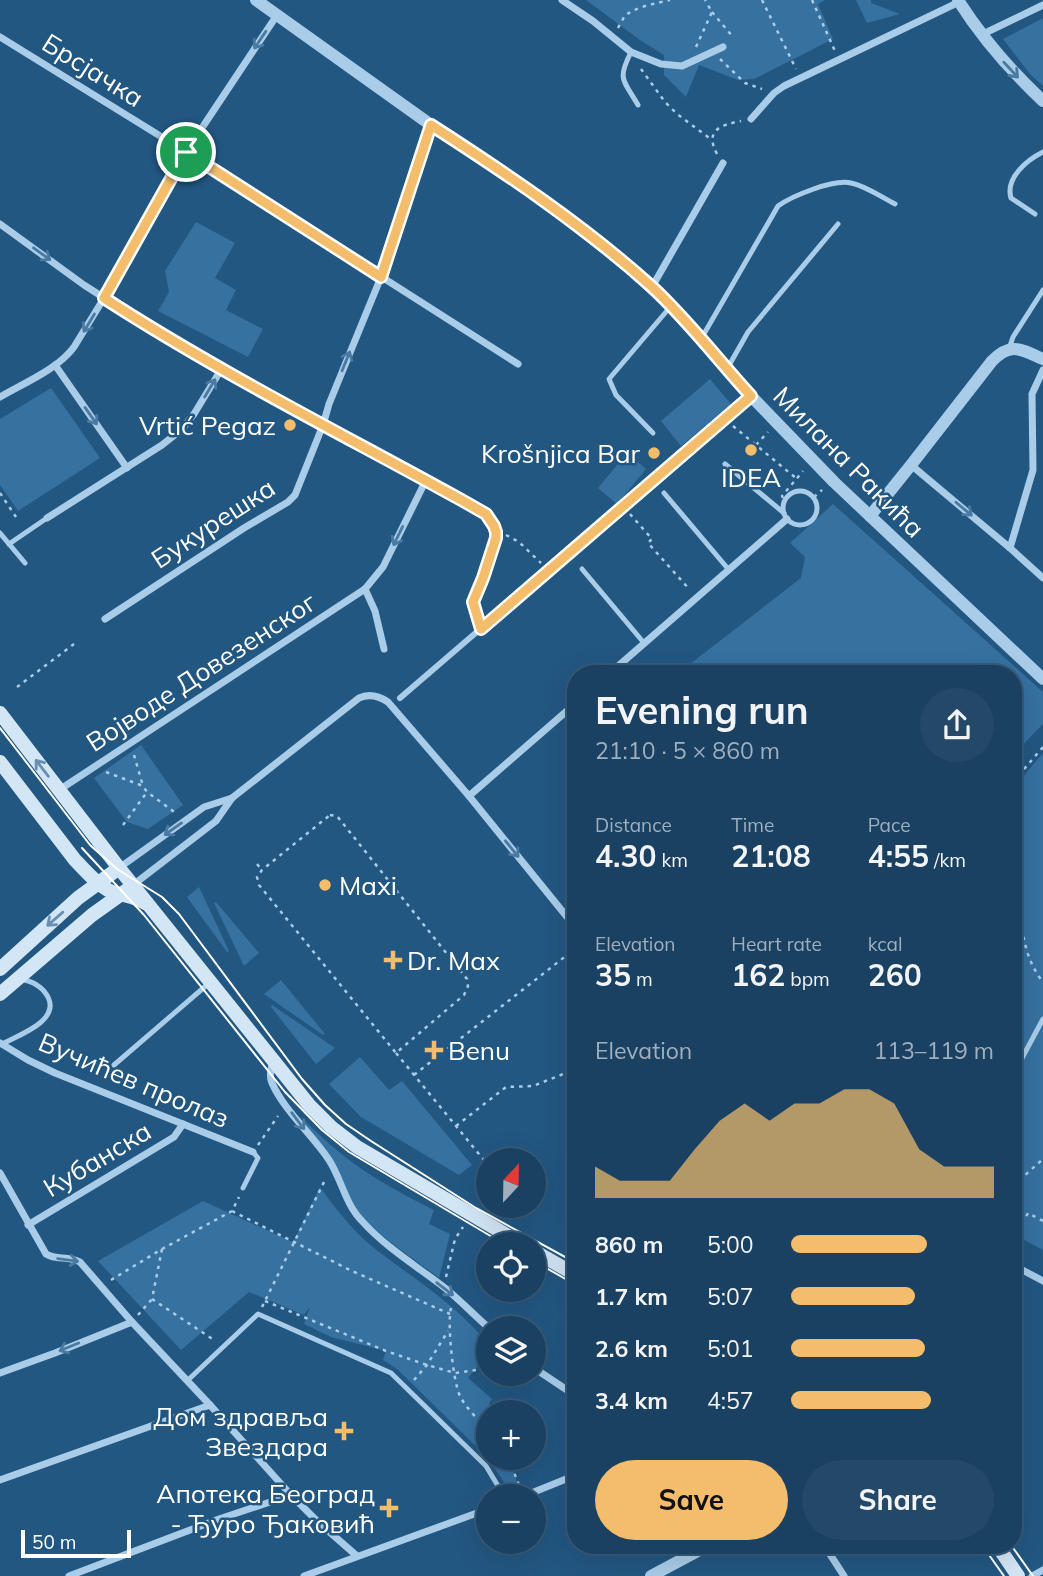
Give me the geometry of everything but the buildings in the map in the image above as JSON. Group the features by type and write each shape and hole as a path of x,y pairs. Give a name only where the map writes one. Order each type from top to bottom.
{"main road":[{"path":"0,713 60,790 108,876 107,889 128,890"},
{"path":"0,762 75,860 108,876 152,908 273,1062 326,1122 348,1141 394,1170 501,1232"},
{"path":"0,969 69,906 108,876"},
{"path":"0,995 92,915 128,890"},
{"path":"546,1258 567,1270"},
{"path":"1003,1554 1018,1576"}],"street":[{"path":"562,0 631,52 661,64 678,67 723,47"},
{"path":"751,119 774,93 784,86 958,1 1013,72 1043,101"},
{"path":"983,34 1043,5"},
{"path":"0,397 55,365 75,347 268,6"},
{"name":"Милана Ракића","path":"268,6 431,125 528,188 627,265 671,306 751,396 870,516 1043,679"},
{"name":"Брсјачка","path":"0,37 186,152 518,365"},
{"name":"Букурешка","path":"106,619 288,502 298,489 329,404 381,277 431,125"},
{"path":"652,287 723,163"},
{"path":"0,223 104,298 222,368 486,514"},
{"path":"870,516 1002,351 1022,350 1043,359"},
{"path":"55,365 127,468"},
{"path":"47,518 127,468 181,430 222,368"},
{"path":"1010,548 1034,463 1031,394 1043,370"},
{"path":"400,698 751,396"},
{"path":"911,465 1043,578"},
{"name":"Војводе Довезенског","path":"60,790 365,589 383,567 426,480"},
{"path":"619,665 729,570 786,516"},
{"path":"365,589 375,611 384,649"},
{"path":"128,890 216,821 233,798 359,698 367,695 380,697 388,702 567,917"},
{"path":"469,796 567,711"},
{"path":"108,876 204,807 233,798"},
{"name":"Вучићев пролаз","path":"1,1043 55,1073 253,1152"},
{"path":"273,1062 272,1084 333,1166 349,1205 372,1232 455,1296 476,1316"},
{"name":"Кубанска","path":"29,1225 174,1137 183,1124"},
{"path":"0,1173 46,1254 53,1258 69,1257 80,1262 291,1495 357,1556"},
{"path":"1022,1270 1043,1281"},
{"path":"0,1373 132,1322"},
{"path":"546,1378 567,1390"},
{"path":"0,1480 210,1405"},
{"path":"546,1487 567,1479"},
{"path":"69,1576 219,1519 291,1495"},
{"path":"304,1576 476,1513"},
{"path":"651,1576 692,1554"},
{"path":"830,1554 844,1576"},
{"path":"1032,1576 1043,1570"}],"lane":[{"path":"631,52 622,77 638,105"},
{"path":"1035,214 1012,198 1009,188 1024,164 1043,152"},
{"path":"701,340 778,206 789,198 844,182 864,188 895,204"},
{"path":"727,370 748,332 838,224"},
{"path":"1009,349 1019,326 1043,290"},
{"path":"653,432 616,395 609,379 671,306"},
{"path":"726,464 793,523 800,525 812,521 818,509 814,497 810,493 796,491 785,499 783,506 786,516"},
{"path":"664,493 729,570"},
{"path":"483,578 496,538 494,526 486,514"},
{"path":"9,544 47,518"},
{"path":"0,533 25,563"},
{"path":"582,569 644,643"},
{"path":"1,1043 42,1022 50,1011 50,1001 41,988 30,981 18,979"},
{"path":"114,1065 211,982"},
{"path":"1022,1058 1043,1019"},
{"path":"243,1188 258,1158 253,1152"},
{"path":"188,1380 258,1314 391,1373 486,1466 497,1484"}],"path":[{"path":"613,37 623,18 629,13 670,0"},
{"path":"705,0 733,37"},
{"path":"762,0 796,69"},
{"path":"813,0 835,51"},
{"path":"690,62 712,12"},
{"path":"712,52 745,83 768,91"},
{"path":"647,77 677,114 712,139"},
{"path":"723,163 712,139 720,125 751,119"},
{"path":"732,426 797,479"},
{"path":"756,445 762,439"},
{"path":"785,499 782,496 808,466"},
{"path":"814,497 826,485"},
{"path":"0,494 16,517"},
{"path":"624,506 652,539 648,543 697,597"},
{"path":"496,532 519,542 542,564"},
{"path":"481,629 473,602 483,578"},
{"path":"17,687 74,644"},
{"path":"130,743 143,786 177,814"},
{"path":"1022,772 1043,747"},
{"path":"93,767 143,786"},
{"path":"123,825 147,792"},
{"path":"396,1053 464,995 468,986 467,979 337,816 330,814 262,870 257,877 259,885 396,1053 476,1150"},
{"path":"257,864 262,870"},
{"path":"1022,925 1030,964 1043,982"},
{"path":"414,1075 567,955"},
{"path":"456,1126 506,1087 533,1086 567,1073"},
{"path":"253,1152 286,1104"},
{"path":"1022,1178 1043,1158"},
{"path":"258,1314 320,1187 333,1166"},
{"path":"102,1286 162,1249 232,1212 243,1188"},
{"path":"232,1212 450,1314"},
{"path":"1022,1219 1024,1220 1028,1213 1043,1221"},
{"path":"443,1287 455,1239"},
{"path":"132,1322 152,1299 162,1249"},
{"path":"455,1296 449,1329 455,1373 459,1395 476,1417"},
{"path":"152,1299 223,1346"},
{"path":"265,1301 427,1365 455,1373 476,1370"},
{"path":"407,1387 427,1365 449,1329"}],"shaded area":[{"path":"586,0 825,0 818,4 833,39 754,79 738,80 699,65 686,97 664,75 664,55"},
{"path":"856,0 871,0 871,3 900,14 867,23"},
{"path":"1043,18 1043,86 1030,74 1003,39"},
{"path":"196,222 235,243 215,278 236,290 226,310 263,329 248,357 158,311 169,292 165,271"},
{"path":"710,379 731,404 681,446 661,421"},
{"path":"51,388 100,458 18,511 0,485 0,419"},
{"path":"627,453 646,469 617,504 598,488"},
{"path":"833,504 1013,665 689,665 801,578 805,557 790,543"},
{"path":"1022,673 1043,692 1043,724 1022,746"},
{"path":"141,745 183,805 148,829 127,822 94,778"},
{"path":"1043,753 1043,1250 1022,1239 1022,778"},
{"path":"199,887 229,951 227,952 187,897"},
{"path":"216,902 259,953 244,966 214,903"},
{"path":"281,980 325,1034 264,994"},
{"path":"272,1005 335,1048 316,1064"},
{"path":"360,1057 389,1090 402,1081 472,1165 459,1175 361,1117 329,1084"},
{"path":"300,1116 353,1163 434,1210 429,1224 450,1234 439,1278 380,1234 360,1214 335,1164"},
{"path":"320,1187 366,1241 434,1292 475,1329 476,1368 468,1378 492,1399 476,1400 476,1446 397,1369 383,1360 386,1351 331,1337 304,1324 310,1307 304,1315 249,1292 181,1350 98,1261 203,1201 293,1242"},
{"path":"496,1470 513,1470 518,1484 505,1484"}],"tram line":[{"path":"0,728 90,845 117,869 162,897 179,914 302,1079 325,1105 346,1124 476,1208 567,1258"},
{"path":"82,848 144,915 285,1092 322,1130 349,1152 484,1232"},
{"path":"546,1268 567,1280"},
{"path":"988,1554 1004,1576"},
{"path":"1017,1554 1033,1576"}],"place":[{"name":"Vrtić Pegaz","path":"290,425"},
{"name":"IDEA","path":"751,450"},
{"name":"Krošnjica Bar","path":"654,453"},
{"name":"Maxi","path":"325,885"},
{"name":"Dr. Max","path":"393,960"},
{"name":"Benu","path":"434,1050"},
{"name":"Дом здравља Звездара","path":"344,1431"},
{"name":"Апотека Београд - Ђуро Ђаковић","path":"389,1508"}],"route":[{"path":"431,125 528,188 627,265 671,306 751,396 481,629 473,602 496,538 494,526 486,514 222,368 104,298 186,152 381,277 431,125"}]}
